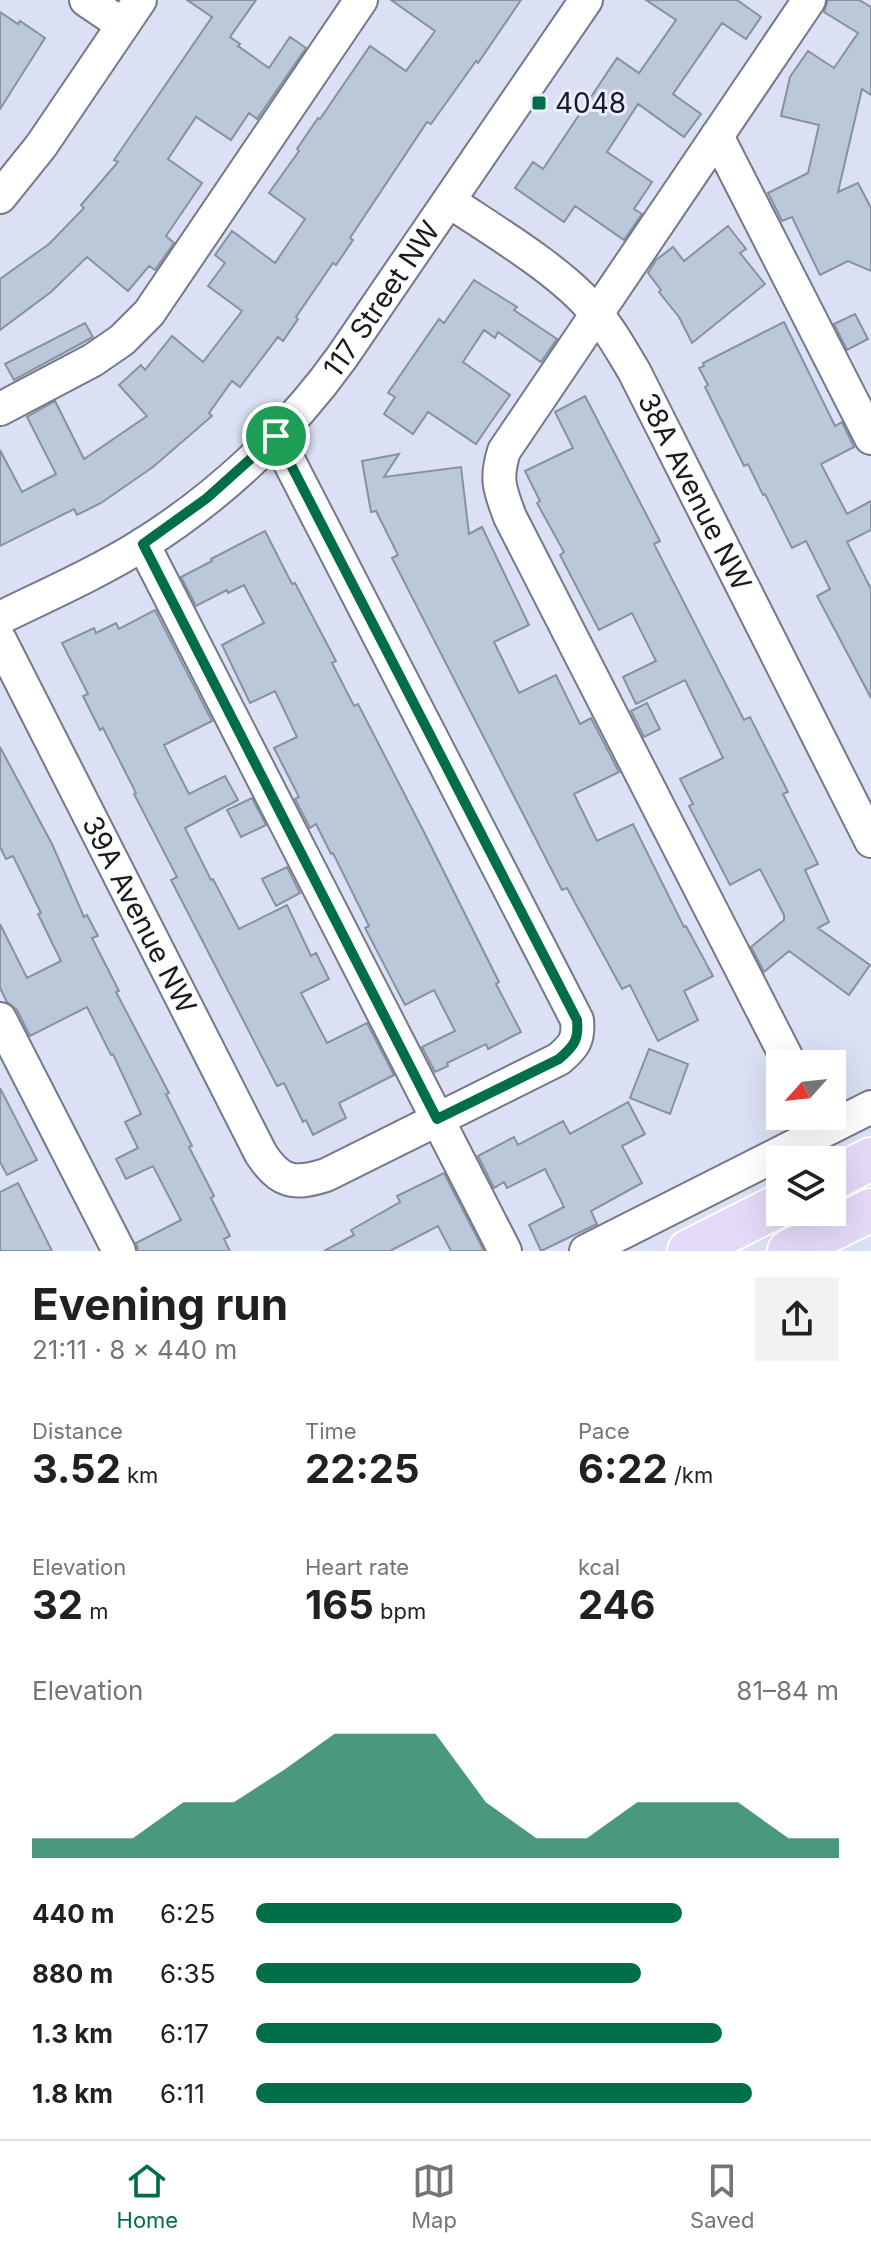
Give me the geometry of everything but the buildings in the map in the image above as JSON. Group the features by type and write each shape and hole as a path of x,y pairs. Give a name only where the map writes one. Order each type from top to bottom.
{"main road":[{"path":"846,1172 871,1159"},
{"path":"789,1251 871,1210"},
{"path":"689,1251 766,1212"}],"street":[{"path":"0,197 41,146 131,12 86,0"},
{"path":"0,409 93,360 122,340 149,313 361,0"},
{"name":"117 Street NW","path":"0,618 143,544 207,498 276,436 324,382 586,0"},
{"path":"783,1050 510,517 498,470 504,451 809,0"},
{"path":"717,136 871,438"},
{"name":"38A Avenue NW","path":"449,201 560,279 597,314 634,371 871,841"},
{"path":"276,436 577,1020 578,1034 572,1048 559,1059 437,1119"},
{"path":"143,544 505,1251"},
{"name":"39A Avenue NW","path":"0,640 270,1168 280,1177 290,1180 312,1180 437,1119"},
{"path":"0,1019 119,1251"},
{"path":"846,1116 871,1107"},
{"path":"586,1251 810,1130"}],"place":[{"name":"4048","path":"539,103"}],"route":[{"path":"276,436 577,1020 578,1034 572,1048 559,1059 437,1119 143,544 207,498 276,436"}]}
